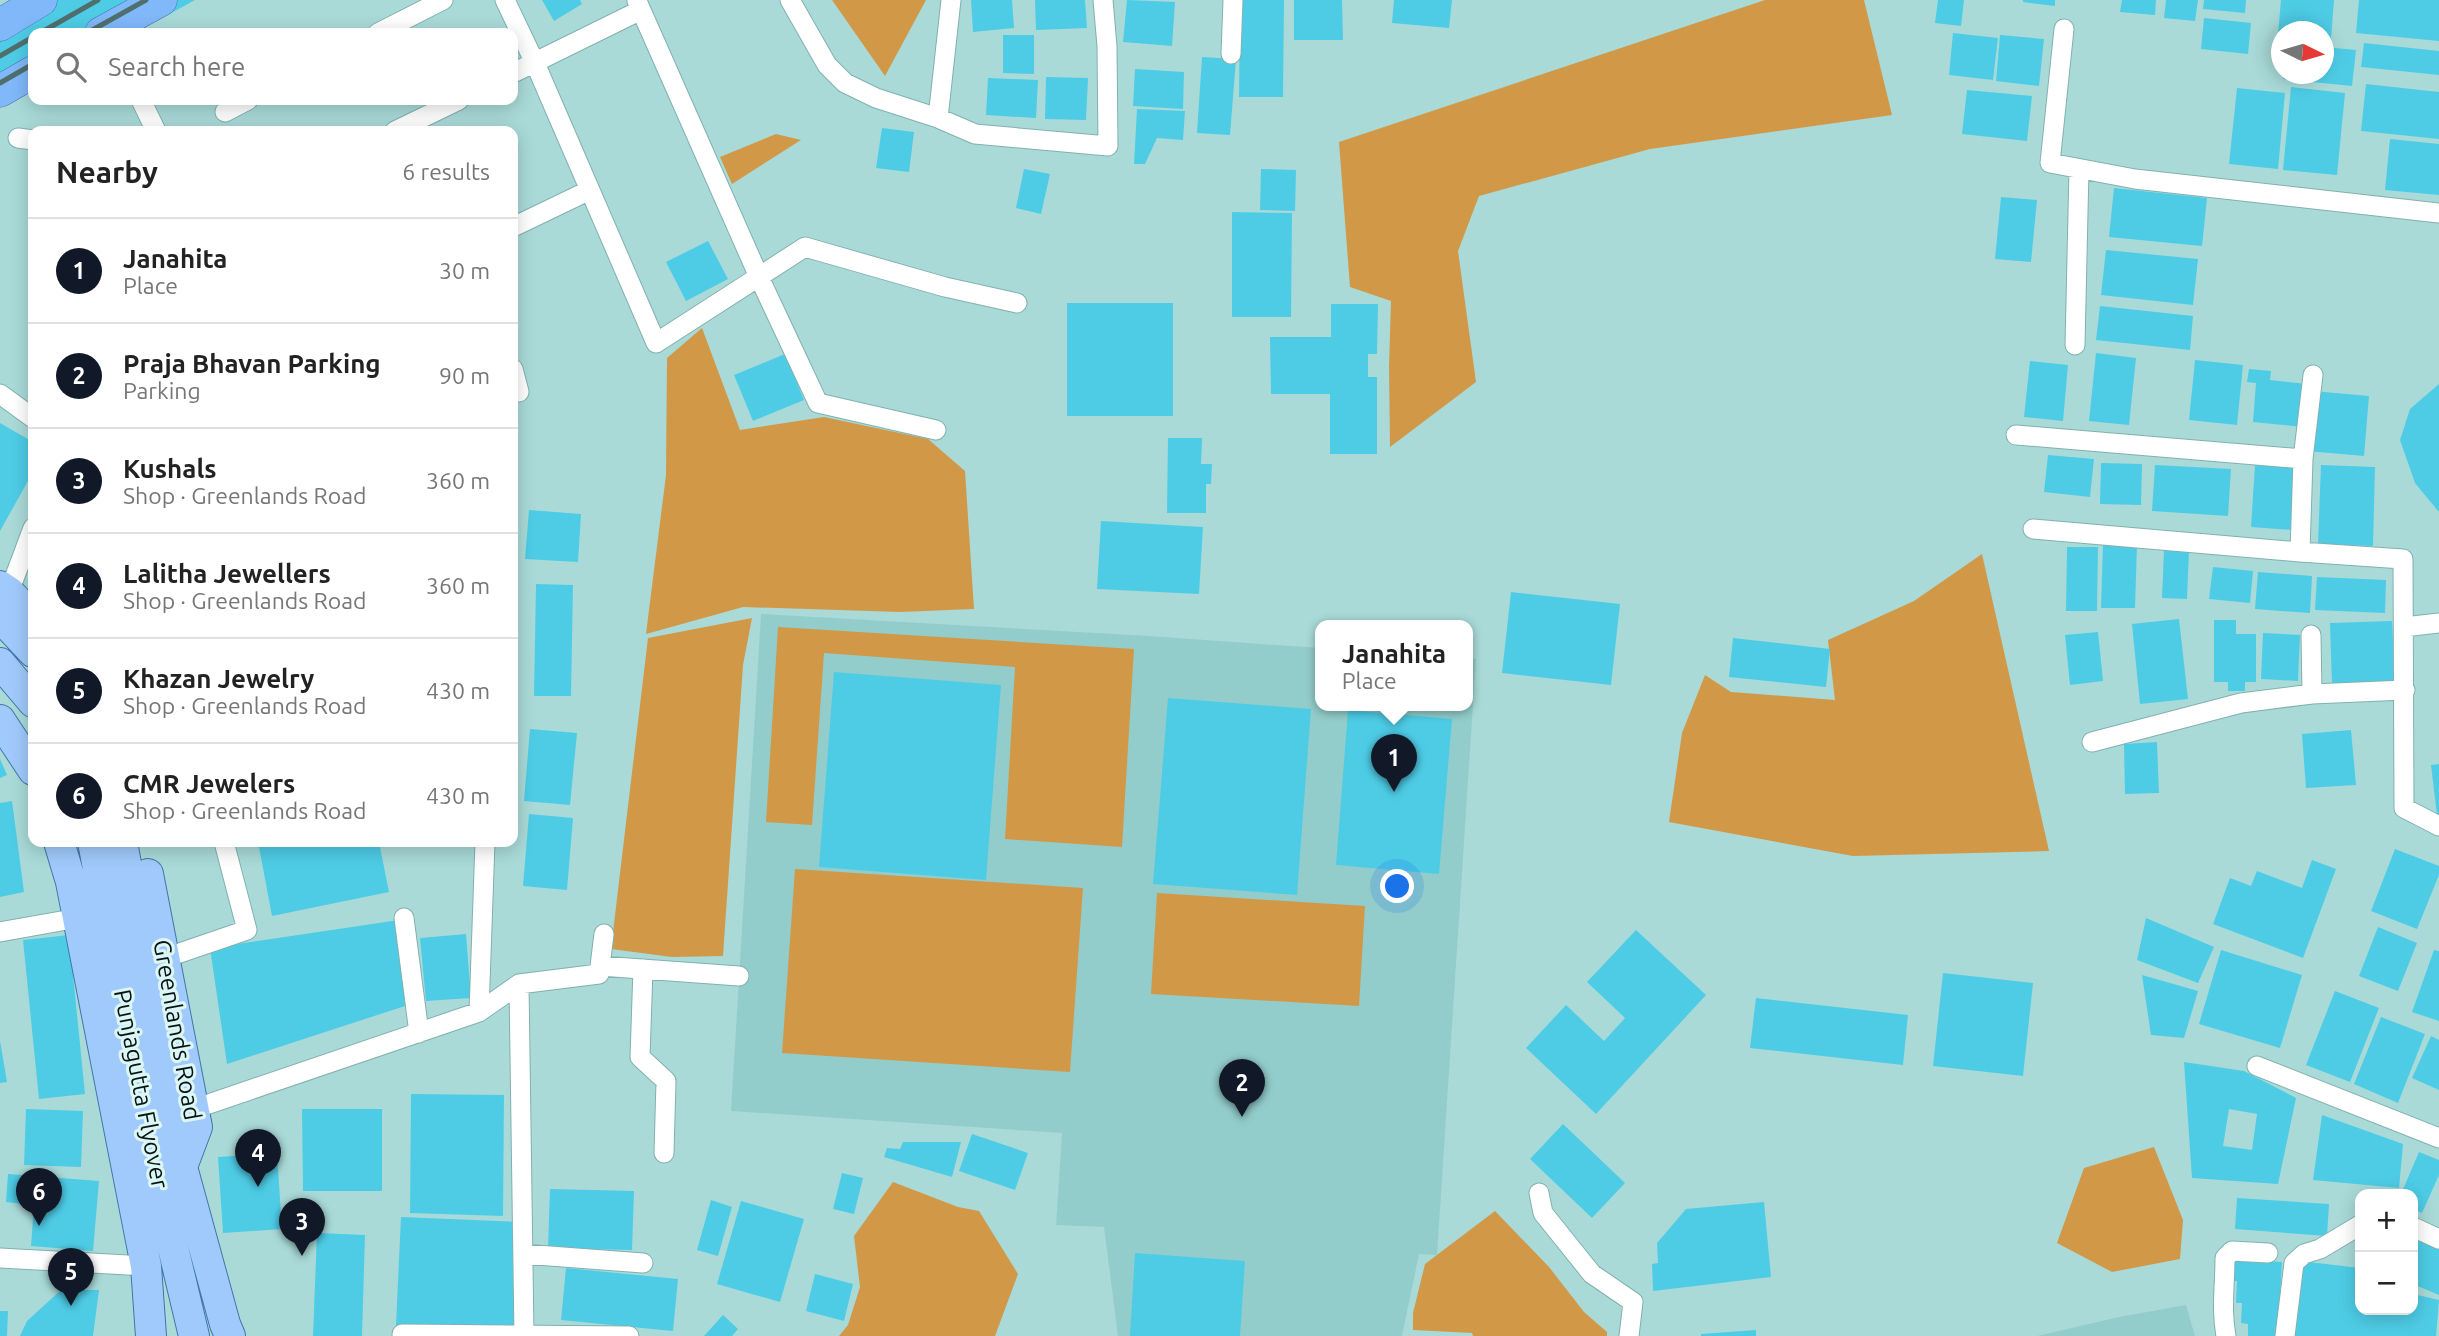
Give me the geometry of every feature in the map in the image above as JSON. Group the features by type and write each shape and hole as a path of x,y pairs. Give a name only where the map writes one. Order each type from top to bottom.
{"highway":[{"path":"0,25 41,0"},
{"path":"112,28 161,0"},
{"path":"0,91 28,75"}],"main road":[{"path":"3,599 28,615"},
{"path":"3,599 28,643"},
{"path":"0,663 28,696"},
{"path":"0,720 28,762"},
{"path":"60,847 71,882 146,1266 150,1334"},
{"name":"Punjagutta Flyover","path":"94,847 162,1197 194,1336"},
{"name":"Punjagutta Flyover","path":"123,847 182,1167"},
{"name":"Greenlands Road","path":"143,847 197,1127 182,1167"},
{"path":"182,1167 230,1336"}],"street":[{"path":"388,28 443,0"},
{"path":"505,0 535,62 656,343 805,247 944,287 1017,303"},
{"path":"790,0 827,65 845,83 876,98 938,118 975,134 1108,146 1107,46 1103,0"},
{"path":"938,118 951,0"},
{"path":"1231,54 1233,0"},
{"path":"518,71 639,5 818,403 936,430"},
{"path":"2064,29 2050,163 2135,179 2439,213"},
{"path":"143,105 154,126"},
{"path":"225,112 238,105"},
{"path":"405,126 449,105"},
{"path":"2075,345 2079,169"},
{"path":"518,225 590,190"},
{"path":"2300,552 2303,459 2313,375"},
{"path":"0,394 28,414"},
{"path":"2016,435 2303,459"},
{"path":"2033,529 2403,559 2404,808 2439,827"},
{"path":"3,599 28,540"},
{"path":"2404,627 2439,623"},
{"path":"2311,635 2312,694"},
{"path":"2092,742 2242,703 2312,694 2405,690"},
{"path":"165,958 247,930 225,847"},
{"path":"479,1012 485,847"},
{"path":"0,932 78,918"},
{"path":"404,918 419,1033"},
{"path":"194,1110 479,1012 519,984 598,974 604,934"},
{"path":"600,966 739,976"},
{"path":"643,969 640,1057 666,1081 664,1153"},
{"path":"519,984 524,1336"},
{"path":"2257,1066 2439,1138"},
{"path":"1539,1193 1543,1213 1592,1274 1633,1302 1629,1336"},
{"path":"2285,1336 2294,1263 2304,1254 2320,1249 2355,1228"},
{"path":"2418,1229 2439,1239"},
{"path":"2226,1336 2222,1311 2225,1297 2225,1258 2232,1251 2268,1253"},
{"path":"523,1254 643,1263"},
{"path":"0,1258 146,1266"},
{"path":"402,1334 629,1336"}],"shaded area":[{"path":"832,0 926,0 885,76"},
{"path":"1765,0 1864,0 1892,115 1650,149 1479,196 1458,251 1476,382 1390,447 1391,301 1350,287 1339,142"},
{"path":"776,134 801,140 732,184 720,157"},
{"path":"702,328 740,430 824,417 928,439 965,471 974,609 900,612 743,607 646,634 666,475 667,358"},
{"path":"1982,554 2049,851 1853,856 1669,822 1682,733 1705,675 1731,692 1835,700 1828,640 1914,601"},
{"path":"761,614 1315,648 1315,711 1473,711 1437,1255 1419,1254 1402,1336 1118,1336 1104,1227 1056,1225 1062,1133 731,1111"},
{"path":"752,618 743,665 723,956 672,957 611,949 648,638"},
{"path":"778,627 1134,649 1122,847 1005,839 1015,667 824,653 812,825 766,822"},
{"path":"1473,659 1476,659 1473,705"},
{"path":"795,869 1083,888 1070,1072 782,1053"},
{"path":"1157,893 1365,906 1359,1006 1151,994"},
{"path":"2154,1147 2183,1220 2180,1259 2112,1272 2057,1243 2084,1168"},
{"path":"893,1182 958,1207 979,1211 1018,1274 995,1336 839,1336 848,1325 860,1287 854,1236"},
{"path":"1495,1211 1549,1267 1584,1312 1607,1332 1607,1336 1473,1336 1472,1333 1413,1330 1413,1313 1425,1264"},
{"path":"2186,1305 2195,1336 2037,1336 2119,1317"}],"building":[{"path":"18,0 195,0 144,28 28,28 28,92 0,107 0,10"},
{"path":"542,0 580,0 582,4 554,21"},
{"path":"971,0 1012,0 1014,28 973,32"},
{"path":"1035,0 1085,0 1087,28 1036,30"},
{"path":"1127,0 1175,2 1172,46 1123,42"},
{"path":"1240,0 1284,0 1283,97 1239,97"},
{"path":"1294,0 1342,0 1343,40 1294,40"},
{"path":"1394,0 1452,0 1449,28 1392,23"},
{"path":"1938,0 1964,0 1961,26 1935,23"},
{"path":"2055,0 2055,6 2023,2"},
{"path":"2122,0 2156,0 2155,15 2120,12"},
{"path":"2166,0 2198,0 2195,21 2164,18"},
{"path":"2204,0 2246,0 2245,13 2203,9"},
{"path":"2281,0 2334,0 2332,21 2279,21"},
{"path":"2359,0 2439,0 2439,41 2356,33"},
{"path":"2204,18 2251,23 2248,54 2201,49"},
{"path":"1953,33 1998,38 1993,80 1949,75"},
{"path":"1003,35 1034,35 1034,74 1003,73"},
{"path":"2000,35 2044,39 2039,86 1996,81"},
{"path":"2364,43 2439,51 2439,75 2361,67"},
{"path":"2334,48 2356,50 2352,86 2332,84"},
{"path":"1202,57 1236,59 1230,135 1197,133"},
{"path":"1135,69 1184,72 1183,109 1133,106"},
{"path":"1046,77 1088,78 1086,120 1045,119"},
{"path":"988,78 1038,80 1036,118 986,115"},
{"path":"2366,84 2439,92 2439,139 2361,131"},
{"path":"2291,87 2345,93 2337,175 2283,170"},
{"path":"2237,88 2285,93 2278,169 2229,164"},
{"path":"1967,90 2032,96 2027,141 1962,134"},
{"path":"1137,109 1185,111 1183,140 1157,138 1145,164 1134,164"},
{"path":"882,128 914,132 909,172 876,168"},
{"path":"2390,139 2439,144 2439,195 2385,190"},
{"path":"1024,169 1050,174 1041,214 1016,208"},
{"path":"1261,169 1296,170 1295,211 1260,210"},
{"path":"2114,188 2207,198 2202,246 2109,237"},
{"path":"2001,197 2037,200 2031,262 1995,259"},
{"path":"1232,212 1292,213 1291,317 1232,317"},
{"path":"708,241 728,279 686,301 666,262"},
{"path":"2106,250 2198,259 2193,305 2101,295"},
{"path":"1067,303 1173,303 1173,416 1067,416"},
{"path":"1331,304 1378,304 1377,354 1368,354 1368,377 1377,377 1377,454 1330,454 1330,394 1271,394 1270,337 1331,337"},
{"path":"2100,306 2193,316 2190,350 2096,340"},
{"path":"2096,353 2136,358 2129,425 2089,421"},
{"path":"785,354 804,400 753,421 734,375"},
{"path":"2195,360 2243,365 2237,425 2189,420"},
{"path":"2030,361 2068,365 2063,421 2024,417"},
{"path":"2249,369 2271,371 2270,380 2307,384 2303,427 2253,422 2256,383 2247,382"},
{"path":"2439,384 2439,512 2415,483 2400,440 2410,409"},
{"path":"2313,391 2369,396 2364,456 2307,451"},
{"path":"0,423 28,439 28,481 0,531"},
{"path":"1168,438 1202,438 1201,464 1212,464 1211,484 1206,484 1206,513 1167,513"},
{"path":"2048,455 2094,459 2090,497 2044,492"},
{"path":"2101,463 2142,464 2141,505 2100,504"},
{"path":"2155,465 2231,469 2228,516 2152,511"},
{"path":"2255,465 2298,468 2293,530 2251,527"},
{"path":"2321,465 2375,467 2373,546 2318,544"},
{"path":"529,510 581,514 578,562 525,559"},
{"path":"1101,521 1203,527 1199,594 1097,589"},
{"path":"2103,543 2137,544 2135,608 2101,608"},
{"path":"2067,547 2098,547 2097,611 2066,611"},
{"path":"2164,550 2189,551 2187,599 2162,598"},
{"path":"2213,567 2253,571 2250,603 2209,599"},
{"path":"2258,572 2312,576 2310,613 2255,609"},
{"path":"2317,577 2386,580 2385,613 2315,610"},
{"path":"536,584 573,585 571,696 534,696"},
{"path":"1511,592 1620,604 1611,685 1502,673"},
{"path":"2179,619 2188,699 2140,704 2132,624"},
{"path":"2214,620 2236,620 2236,634 2256,634 2256,682 2245,682 2245,691 2228,691 2228,682 2214,682"},
{"path":"2392,621 2395,682 2332,684 2330,623"},
{"path":"2098,632 2103,681 2070,685 2065,635"},
{"path":"2263,633 2300,635 2298,681 2261,679"},
{"path":"1733,638 1830,649 1826,687 1729,677"},
{"path":"834,672 1001,685 986,880 819,867"},
{"path":"1168,698 1311,709 1297,895 1153,884"},
{"path":"1348,711 1452,719 1439,874 1336,865"},
{"path":"530,729 577,733 570,805 524,801"},
{"path":"2351,730 2356,785 2306,788 2302,734"},
{"path":"2157,742 2159,793 2125,794 2124,744"},
{"path":"0,759 7,775 0,778"},
{"path":"2439,764 2439,815 2437,815 2431,765"},
{"path":"12,801 24,892 0,897 0,803"},
{"path":"529,814 573,818 567,890 523,886"},
{"path":"259,847 380,847 389,892 272,916"},
{"path":"2395,849 2439,866 2439,875 2417,929 2371,911"},
{"path":"2312,860 2336,869 2303,958 2213,924 2230,878 2251,886 2257,871 2302,888"},
{"path":"2146,918 2214,947 2198,983 2137,960"},
{"path":"399,920 405,1006 227,1064 210,948"},
{"path":"2378,927 2417,943 2398,991 2359,976"},
{"path":"1636,930 1706,995 1596,1114 1526,1048 1566,1005 1604,1041 1625,1018 1587,982"},
{"path":"466,934 471,998 426,1001 420,938"},
{"path":"69,935 85,1094 39,1099 23,940"},
{"path":"2221,950 2302,975 2280,1048 2199,1024"},
{"path":"2434,950 2439,951 2439,1021 2412,1012"},
{"path":"1943,973 2033,983 2023,1076 1933,1066"},
{"path":"2142,975 2198,991 2184,1038 2151,1035"},
{"path":"2335,991 2379,1008 2350,1082 2306,1065"},
{"path":"1756,998 1908,1015 1903,1065 1750,1048"},
{"path":"2381,1017 2425,1034 2398,1103 2354,1084"},
{"path":"2431,1036 2439,1040 2439,1090 2412,1078"},
{"path":"0,1041 7,1082 0,1083"},
{"path":"2184,1062 2244,1071 2296,1098 2278,1184 2192,1178","holes":["2229,1109 2257,1114 2252,1150 2223,1146"]},
{"path":"411,1094 504,1095 503,1216 410,1213"},
{"path":"26,1109 83,1111 81,1167 24,1165"},
{"path":"302,1109 382,1109 382,1191 303,1191"},
{"path":"2322,1115 2403,1144 2399,1188 2313,1180"},
{"path":"1563,1124 1625,1183 1592,1218 1530,1159"},
{"path":"972,1134 1028,1153 1015,1190 959,1171"},
{"path":"903,1142 961,1142 952,1177 884,1157 887,1148 900,1149"},
{"path":"2419,1152 2439,1160 2439,1175 2422,1213 2418,1211 2418,1189 2403,1189"},
{"path":"277,1153 282,1229 223,1233 218,1157"},
{"path":"842,1173 863,1178 854,1214 833,1209"},
{"path":"8,1174 99,1181 93,1251 31,1246 34,1205 6,1202"},
{"path":"550,1189 634,1191 632,1250 548,1248"},
{"path":"2237,1198 2329,1204 2327,1236 2235,1229"},
{"path":"711,1200 732,1207 718,1256 697,1250"},
{"path":"741,1201 804,1219 780,1302 717,1284"},
{"path":"1764,1202 1771,1277 1653,1291 1652,1264 1658,1263 1657,1243 1686,1209"},
{"path":"401,1217 519,1222 514,1331 396,1325"},
{"path":"317,1233 365,1235 362,1336 313,1336"},
{"path":"2418,1237 2439,1247 2439,1295 2418,1286"},
{"path":"1135,1253 1245,1261 1240,1336 1130,1336"},
{"path":"2234,1260 2282,1262 2278,1336 2248,1336 2248,1324 2241,1323 2242,1303 2236,1303"},
{"path":"2300,1261 2355,1267 2355,1315 2364,1315 2364,1318 2365,1315 2418,1315 2418,1295 2439,1300 2436,1336 2292,1336"},
{"path":"566,1268 678,1279 673,1331 561,1320"},
{"path":"815,1274 853,1284 844,1321 806,1311"},
{"path":"61,1290 99,1290 93,1336 20,1336 27,1321"},
{"path":"0,1311 8,1311 7,1336 0,1336"},
{"path":"723,1315 738,1329 732,1336 704,1336"},
{"path":"1756,1330 1756,1336 1701,1336 1701,1334"}],"railway":[{"path":"49,28 98,0"},
{"path":"96,28 146,0"},
{"path":"0,56 28,40"},
{"path":"0,83 28,67"}],"place":[{"name":"Janahita","path":"1394,792"},
{"name":"Praja Bhavan Parking","path":"1242,1117"},
{"name":"Lalitha Jewellers","path":"258,1187"},
{"name":"CMR Jewelers","path":"39,1226"},
{"name":"Kushals","path":"302,1256"},
{"name":"Khazan Jewelry","path":"71,1306"}]}
